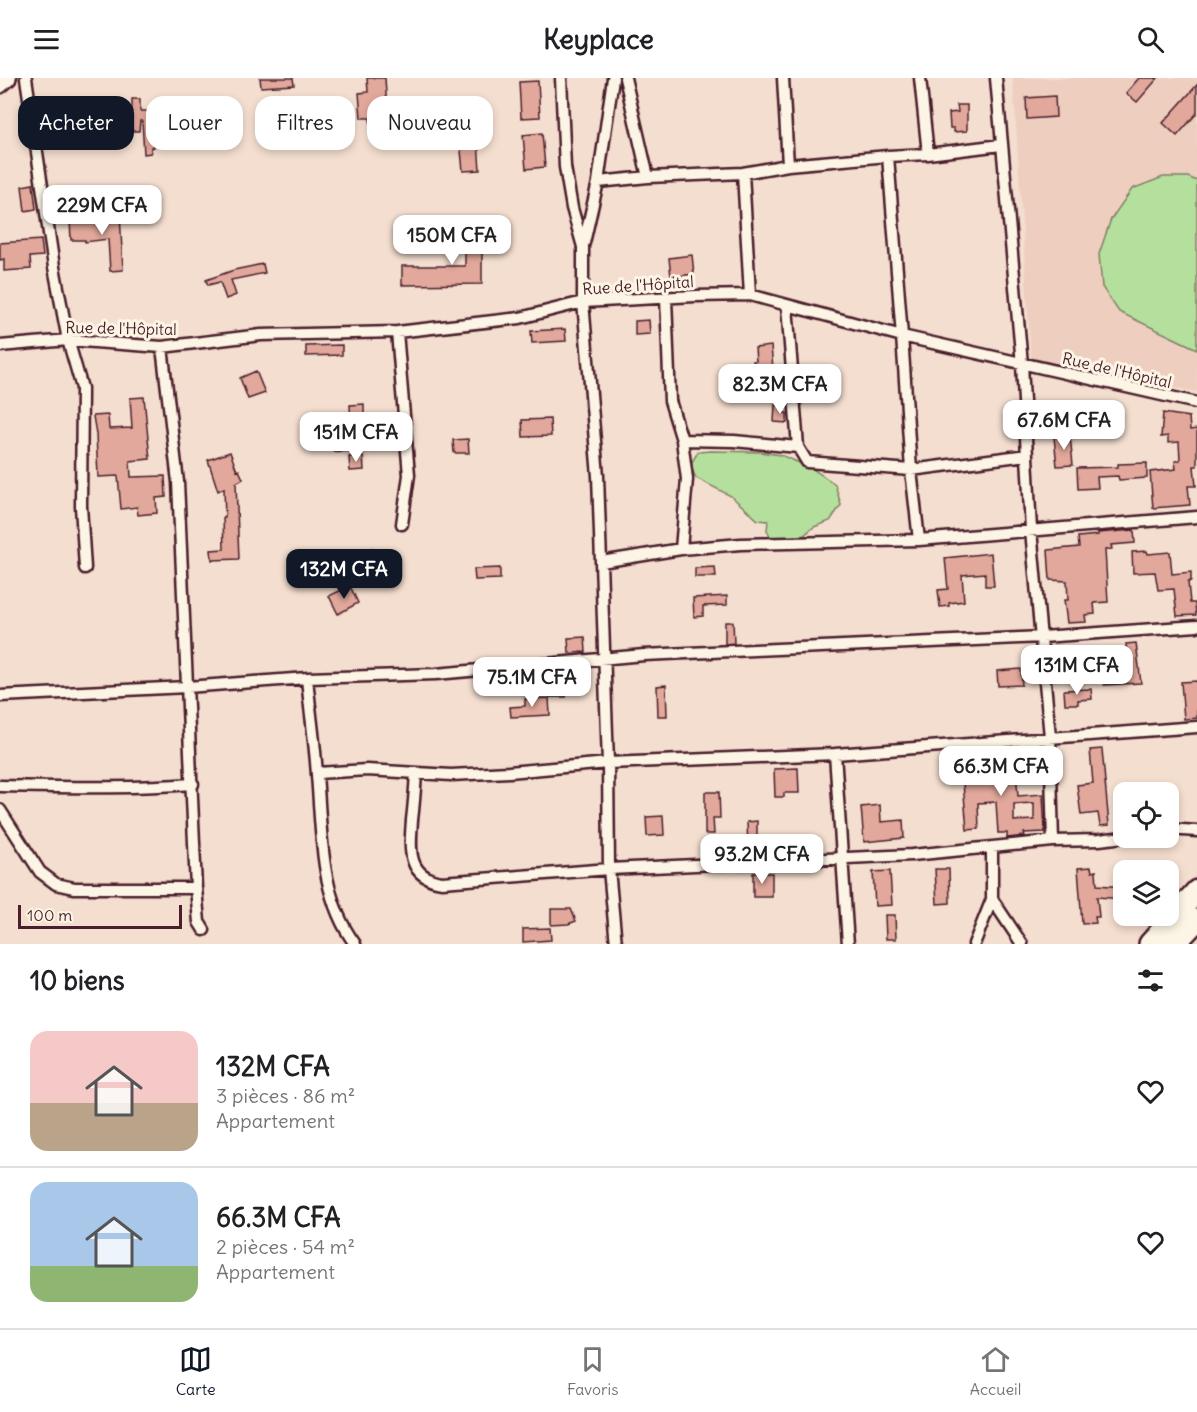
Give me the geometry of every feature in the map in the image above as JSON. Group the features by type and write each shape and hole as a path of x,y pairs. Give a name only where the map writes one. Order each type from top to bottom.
{"highway":[{"path":"1150,944 1197,891"},
{"path":"1174,944 1197,920"}],"main road":[{"path":"0,85 8,78"}],"street":[{"path":"26,78 42,193 68,340 82,388 81,506 86,568"},
{"path":"561,78 565,167 572,208 583,247"},
{"path":"613,78 598,182 583,247 583,302 598,476 608,763 609,869 616,944"},
{"path":"625,78 648,177"},
{"path":"783,78 788,165"},
{"path":"920,78 928,154"},
{"path":"996,78 1022,363 1031,531 1050,737 1053,841"},
{"path":"598,182 648,177 743,173 788,165 928,154 1001,145"},
{"path":"888,156 910,470 919,540"},
{"path":"743,173 750,295"},
{"name":"Rue de l'Hôpital","path":"0,346 68,340 162,347 261,334 397,332 520,318 583,302 750,295 902,336 1197,404"},
{"path":"666,298 670,401 682,440 687,479 681,549"},
{"path":"787,306 798,447 807,462 910,470 1027,455"},
{"path":"397,332 409,475 402,524"},
{"path":"162,347 178,482 196,888 199,922 204,930"},
{"path":"682,440 734,441 798,447"},
{"path":"601,562 681,549 741,544 919,540 1197,517"},
{"path":"0,696 187,687 307,678 436,674 604,658 1042,637 1197,626"},
{"path":"307,678 323,861 338,911 355,944"},
{"path":"317,773 368,770 451,775 509,772 608,763 835,754 1197,727"},
{"path":"835,754 848,944"},
{"path":"416,773 410,848 413,863 427,879 442,882 609,869 992,849 1053,841 1113,838"},
{"path":"0,786 86,789 193,784"},
{"path":"0,810 40,872 56,884 74,888 196,888"},
{"path":"1179,829 1197,831"},
{"path":"975,944 992,899 992,849"},
{"path":"992,899 1022,944"}],"shaded area":[{"path":"1013,78 1197,78 1197,392 1033,360 1031,357"}],"green space":[{"path":"1163,177 1188,177 1197,181 1197,349 1119,312 1102,287 1099,254 1111,219 1132,189"},
{"path":"698,452 781,455 811,468 835,484 841,505 830,521 814,527 798,540 781,541 771,538 767,530 768,521 758,520 731,496 696,478 690,465"}],"building":[{"path":"260,78 293,78 294,85 261,87"},
{"path":"367,78 385,78 386,96 367,96 367,118 361,118 359,93 368,92"},
{"path":"1139,78 1158,78 1137,102 1126,93"},
{"path":"538,81 540,117 521,118 519,82"},
{"path":"1197,85 1197,113 1177,136 1163,123"},
{"path":"1055,96 1056,117 1027,119 1026,98"},
{"path":"134,99 140,99 140,111 146,111 146,150 151,150 151,153 144,154 142,121 140,121 139,131 134,131"},
{"path":"957,105 967,105 967,131 954,132 954,128 950,128 949,113 958,112"},
{"path":"542,133 545,167 526,169 523,135"},
{"path":"461,150 479,150 480,170 463,171"},
{"path":"33,184 36,209 25,211 22,186"},
{"path":"120,213 123,270 110,271 108,239 85,242 85,240 71,240 70,220 101,221 109,219 109,214"},
{"path":"465,226 482,226 482,284 402,285 402,266 465,266"},
{"path":"41,240 43,256 30,257 31,269 4,271 4,259 0,260 0,243"},
{"path":"692,255 694,274 671,277 669,258"},
{"path":"263,264 265,273 231,280 236,295 226,299 220,282 208,285 206,280 234,270"},
{"path":"649,320 650,334 635,335 635,321"},
{"path":"565,329 566,341 532,343 531,331"},
{"path":"342,345 342,355 306,356 306,346"},
{"path":"771,346 773,369 754,371 755,348"},
{"path":"256,371 265,393 248,399 240,378"},
{"path":"144,397 150,459 130,461 131,477 165,476 166,497 156,498 157,513 138,515 137,507 121,509 118,476 98,477 93,416 108,415 109,429 132,428 130,398"},
{"path":"364,404 364,426 351,426 350,405"},
{"path":"775,405 784,405 783,413 787,413 787,423 774,422"},
{"path":"1163,413 1189,417 1190,430 1197,429 1197,466 1194,466 1196,486 1188,486 1190,505 1153,508 1150,472 1176,469 1175,461 1180,460 1179,442 1168,443 1168,436 1161,437"},
{"path":"550,419 551,436 523,437 522,420"},
{"path":"352,435 352,451 334,452 334,436"},
{"path":"1070,435 1073,465 1057,466 1054,437"},
{"path":"468,439 469,453 454,453 453,440"},
{"path":"230,452 237,471 239,470 243,479 236,483 239,559 212,560 211,550 224,549 224,488 218,491 208,460"},
{"path":"363,456 364,470 350,471 349,457"},
{"path":"1147,463 1147,478 1119,480 1118,476 1097,477 1098,488 1078,489 1077,468 1118,467 1118,464"},
{"path":"1134,530 1135,543 1111,545 1112,549 1105,550 1108,602 1094,603 1095,614 1085,615 1086,622 1067,623 1064,600 1068,600 1067,581 1050,580 1048,550 1079,547 1078,537"},
{"path":"372,548 377,558 358,567 353,557"},
{"path":"1147,551 1148,554 1170,552 1172,574 1191,572 1191,581 1188,582 1190,603 1195,603 1196,615 1177,616 1174,589 1158,590 1155,572 1133,573 1132,552"},
{"path":"991,553 994,586 985,586 985,573 962,575 964,601 940,607 938,590 948,589 945,558"},
{"path":"715,567 716,577 695,577 695,568"},
{"path":"500,568 500,579 475,580 474,569"},
{"path":"350,586 358,603 338,614 329,596"},
{"path":"727,596 727,605 703,606 703,616 694,617 693,598"},
{"path":"725,622 733,622 734,643 725,644"},
{"path":"585,637 586,652 569,653 568,638"},
{"path":"1136,643 1141,683 1104,685 1103,670 1128,668 1126,644"},
{"path":"1021,669 1022,685 998,686 997,671"},
{"path":"549,676 566,676 566,697 550,697"},
{"path":"1197,681 1197,718 1184,719 1181,682"},
{"path":"666,685 667,716 658,716 657,686"},
{"path":"1091,689 1092,699 1078,700 1078,704 1065,704 1064,690"},
{"path":"549,698 550,715 511,717 510,707 525,706 525,699"},
{"path":"1102,749 1109,825 1100,826 1098,813 1081,815 1077,785 1093,783 1090,750"},
{"path":"1001,756 1001,760 1015,759 1018,796 1043,794 1045,832 1024,833 1025,836 1007,838 1007,833 998,833 996,802 978,803 979,829 967,830 961,760","holes":["1034,803 1034,820 1014,821 1014,804"]},
{"path":"798,768 799,793 784,793 784,797 775,797 774,769"},
{"path":"705,792 719,792 720,818 713,818 714,834 705,834"},
{"path":"880,805 881,822 903,820 904,838 864,842 861,807"},
{"path":"663,816 664,835 647,836 646,817"},
{"path":"757,821 757,847 748,848 747,822"},
{"path":"1091,867 1092,872 1096,871 1097,885 1113,886 1113,898 1097,897 1099,917 1095,917 1096,923 1082,924 1078,868"},
{"path":"935,869 949,869 950,903 937,904"},
{"path":"890,871 892,905 875,906 873,872"},
{"path":"753,873 772,873 772,897 753,897"},
{"path":"551,909 571,909 576,921 551,925"},
{"path":"885,915 895,915 896,939 886,939"},
{"path":"550,928 551,940 523,942 523,929"}]}
